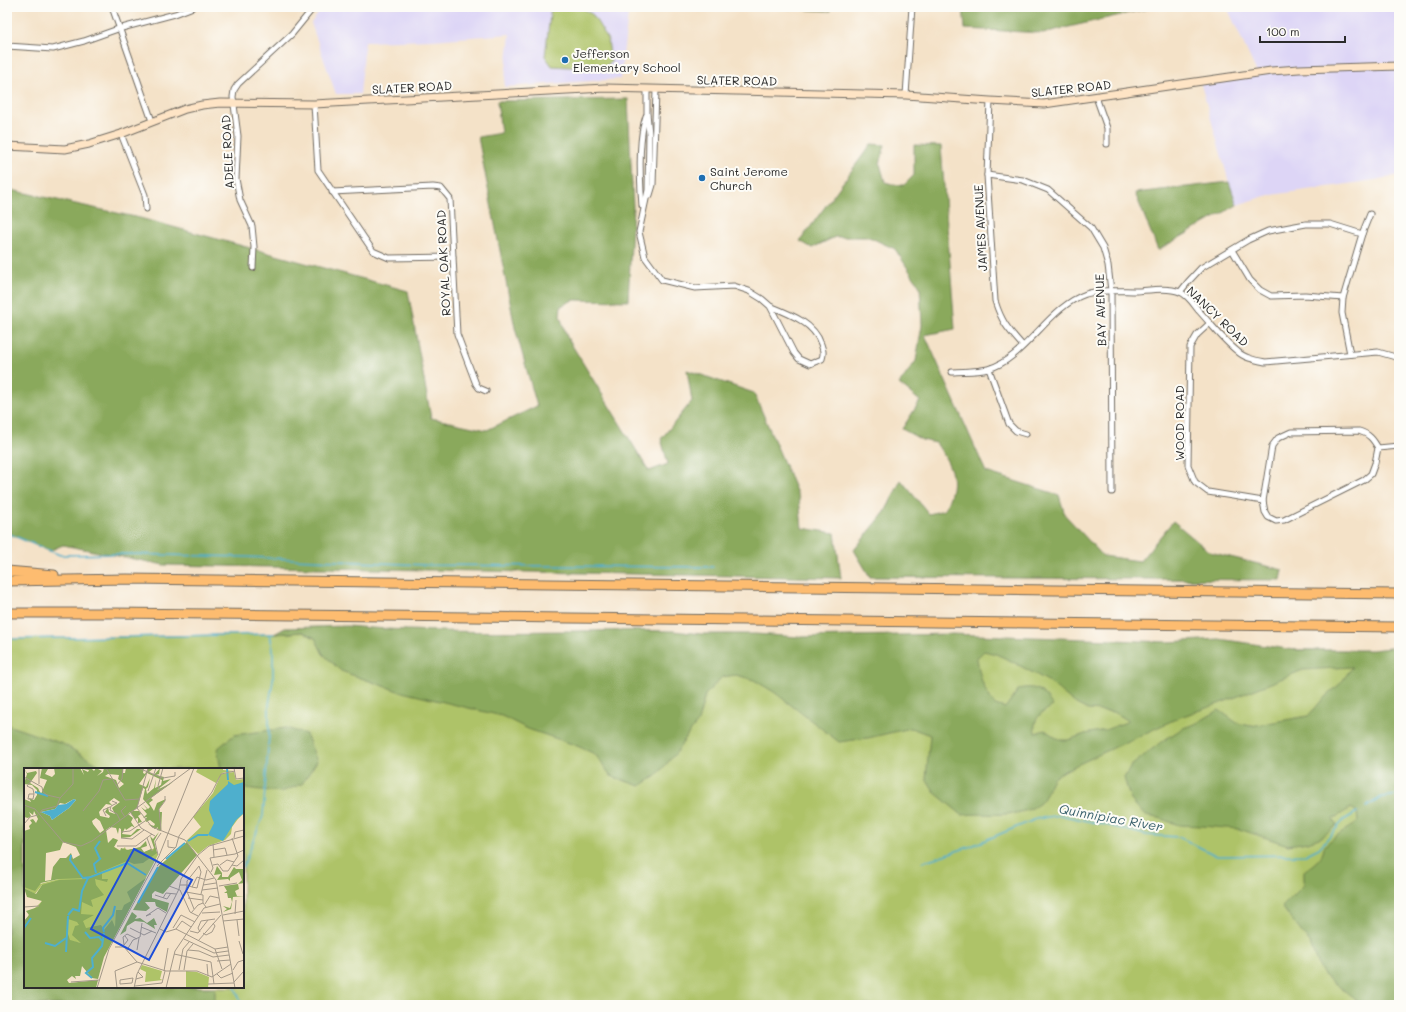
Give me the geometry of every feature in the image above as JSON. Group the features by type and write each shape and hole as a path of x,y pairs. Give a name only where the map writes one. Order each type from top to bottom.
{"highway":[{"path":"7,571 55,575 77,579"},
{"path":"7,581 77,579 1399,594"},
{"path":"7,613 53,612 1399,627"},
{"path":"7,619 53,612"}],"main road":[{"name":"SLATER ROAD","path":"7,146 65,149 89,144 120,134 185,109 202,105 234,103 314,104 605,88 906,95 1044,104 1271,71 1306,68 1399,66"}],"street":[{"path":"112,7 118,28 152,121"},
{"path":"7,46 53,49 84,41 118,28 175,14 193,7"},
{"path":"234,103 233,93 236,87 292,34 314,7"},
{"path":"906,95 912,7"},
{"path":"647,90 649,134 648,190 638,232 645,257 662,280 695,288 734,286 749,291 770,306 794,316 813,329 820,339 824,353 822,359 810,364 799,358 794,353 770,306"},
{"path":"643,210 649,199 653,185 656,90"},
{"path":"1096,97 1107,128 1108,133 1106,144"},
{"name":"JAMES AVENUE","path":"990,101 987,175 995,301 1004,324 1023,346"},
{"name":"ADELE ROAD","path":"234,103 238,136 236,179 240,200 252,226 254,247 253,268"},
{"path":"314,104 318,170 373,251 389,258 453,257"},
{"path":"120,134 145,195 146,209"},
{"name":"BAY AVENUE","path":"987,175 1023,180 1048,190 1091,228 1103,248 1108,265 1111,291 1112,492"},
{"name":"ROYAL OAK ROAD","path":"332,192 426,187 441,188 450,199 457,334 476,384 479,388 486,391"},
{"path":"1350,354 1342,313 1343,298 1362,234 1370,214"},
{"path":"1180,292 1201,268 1248,240 1268,231 1306,224 1330,224 1362,234"},
{"path":"1232,250 1250,280 1260,290 1271,296 1305,295 1343,298"},
{"name":"NANCY ROAD","path":"952,372 989,369 1008,359 1064,306 1087,294 1111,291 1170,290 1180,292 1190,300 1237,352 1249,358 1265,362 1378,352 1399,358"},
{"name":"WOOD ROAD","path":"1210,323 1197,334 1190,347 1188,465 1195,482 1208,492 1263,501"},
{"path":"989,369 1009,424 1016,431 1026,434"},
{"path":"1359,431 1367,434 1378,448 1371,474 1364,480 1284,520 1276,521 1268,517 1265,512 1263,501 1272,446 1278,438 1291,432 1359,431"},
{"path":"1378,448 1399,446"}],"shaded area":[{"name":"Jefferson Elementary School","path":"323,7 629,7 620,79 504,87 510,34 433,40 365,42 360,94 336,94 311,23"},
{"path":"1227,7 1399,7 1399,175 1375,180 1265,196 1237,205 1200,81 1257,73"}],"green space":[{"path":"551,7 581,7 593,15 608,40 611,62 602,69 552,66 545,56"},
{"path":"757,7 831,7 831,11"},
{"path":"963,7 1155,7 1043,33 965,29"},
{"path":"628,99 633,207 628,301 573,300 561,306 560,316 567,337 649,471 668,464 661,439 692,401 687,370 754,393 799,498 802,528 835,533 841,578 164,565 63,545 49,551 7,533 7,189 140,218 408,291 431,418 487,430 537,406 515,328 478,137 501,133 497,101"},
{"path":"871,144 885,145 880,164 885,182 896,185 904,185 914,175 914,145 941,146 955,329 925,335 986,472 1059,495 1065,515 1103,556 1140,561 1173,521 1210,552 1283,570 1281,580 870,577 854,550 885,512 901,480 929,514 944,510 949,500 953,483 947,460 936,443 922,440 902,429 920,401 899,384 916,361 922,325 920,287 895,249 869,237 835,237 812,248 800,241"},
{"path":"1229,182 1237,205 1158,250 1135,193"},
{"path":"347,626 428,631 673,631 702,634 755,634 800,637 951,634 1167,642 1219,639 1295,650 1372,650 1399,647 1399,1005 1363,1005 1324,975 1317,963 1310,943 1282,907 1304,885 1304,871 1320,858 1324,847 1332,839 1358,821 1357,812 1351,808 1333,819 1337,825 1322,837 1308,842 1288,845 1239,829 1179,825 1158,818 1145,816 1131,800 1124,778 1131,766 1161,742 1183,728 1195,724 1219,710 1237,723 1251,726 1308,716 1324,698 1341,683 1352,667 1303,670 1221,703 1180,717 1056,776 1042,801 1032,808 1022,812 962,815 934,792 926,779 930,735 911,728 868,738 839,742 774,692 754,680 736,675 722,677 705,695 698,722 676,753 656,776 640,786 611,776 595,754 575,745 528,729 502,716 398,691 341,671 323,654 315,638 303,632 274,634 285,628","holes":["984,651 996,654 1048,681 1076,704 1088,710 1114,712 1129,721 1105,730 1085,734 1068,740 1059,740 1045,730 1035,733 1035,723 1037,719 1042,713 1053,706 1046,696 1039,690 1031,688 1019,689 1005,708 995,705 983,683 979,672 977,658"]},
{"path":"303,632 315,638 1399,651 1399,1005 13,1005 7,996 7,639 274,634"},
{"path":"7,725 63,744 104,768 24,768 24,988 215,988 215,1003 217,1005 7,1005"},
{"path":"286,728 306,734 317,761 302,784 281,792 244,788 244,768 221,768 217,749 234,735"}],"waterway":[{"path":"7,533 60,555 125,554 247,557 426,565 713,567"},
{"path":"244,864 263,816 269,735 269,705 273,680 273,650 270,634"},
{"path":"7,639 274,634"},
{"name":"Quinnipiac River","path":"1366,807 1382,797 1399,795"},
{"name":"Quinnipiac River","path":"922,862 969,847 1036,819 1060,815 1147,835 1179,837 1217,856 1305,855 1319,848 1344,820 1357,812"},
{"path":"235,988 242,1005"}],"place":[{"name":"Jefferson Elementary School","path":"565,60"},
{"name":"Saint Jerome Church","path":"702,178"}]}
